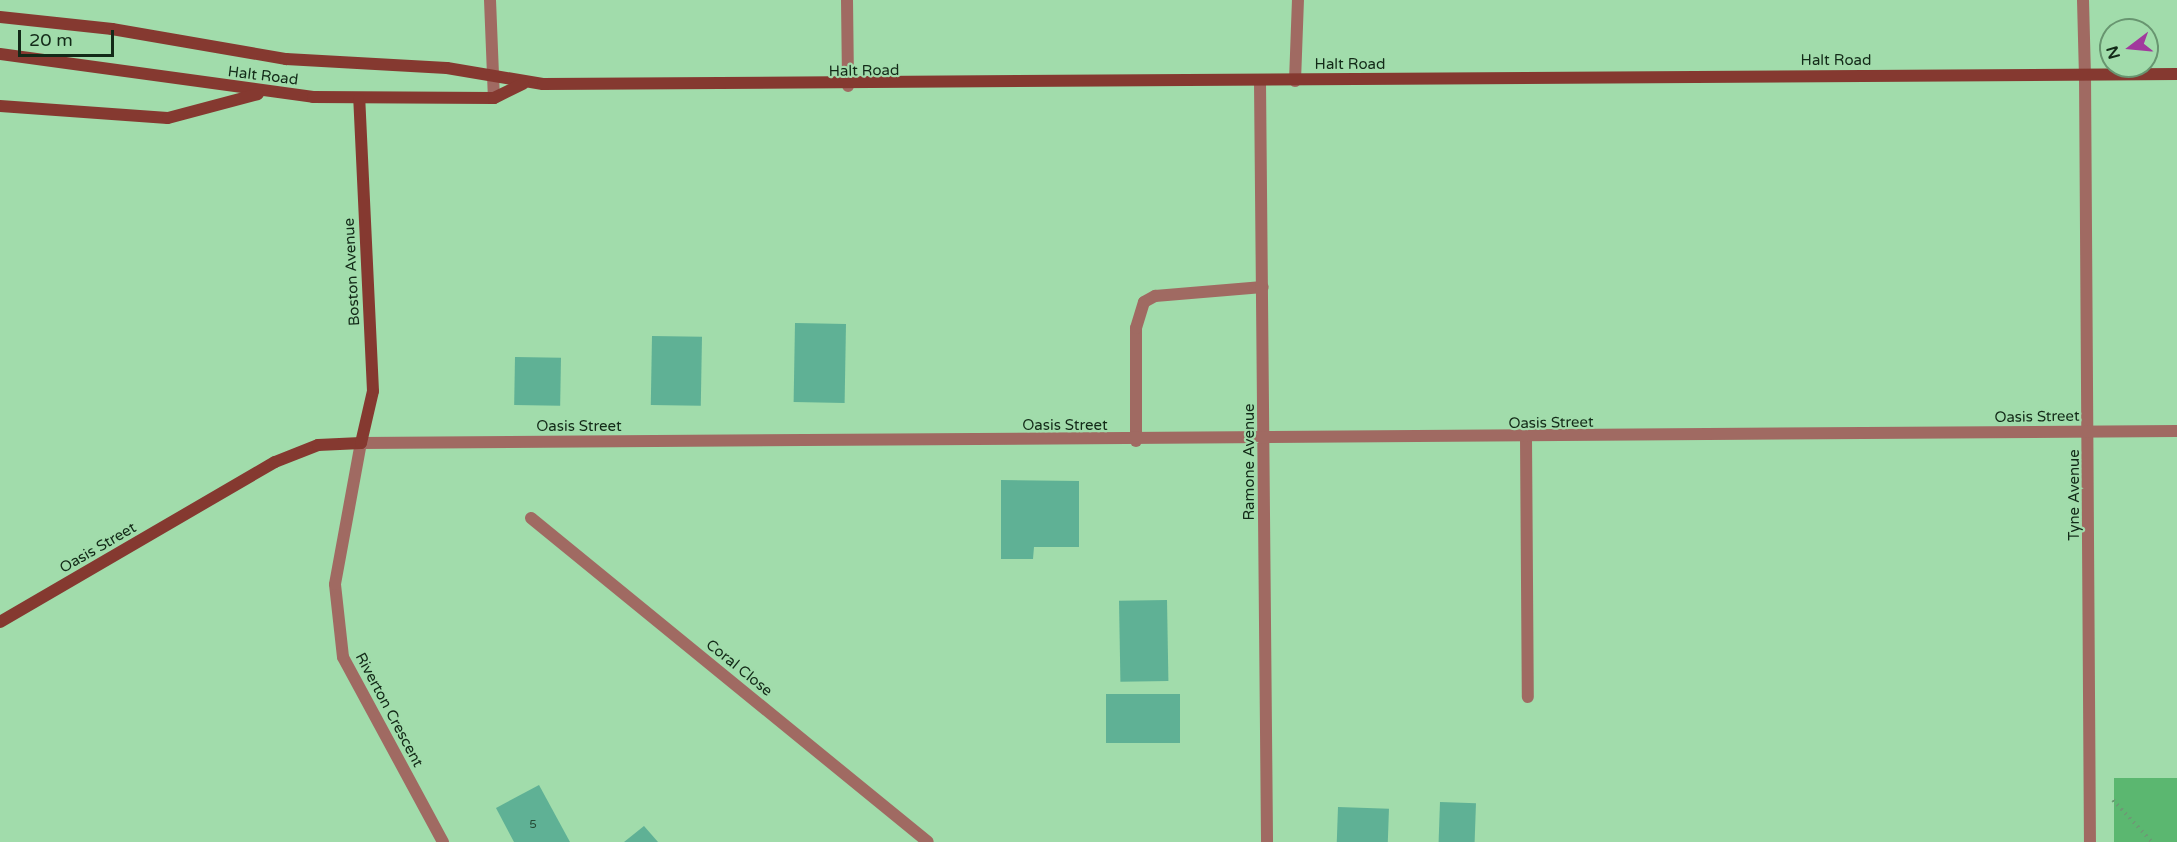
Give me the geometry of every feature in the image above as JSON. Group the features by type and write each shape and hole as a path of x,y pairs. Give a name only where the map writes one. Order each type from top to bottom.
{"street":[{"path":"490,0 494,98"},
{"path":"847,0 848,86"},
{"path":"1295,81 1298,0"},
{"name":"Tyne Avenue","path":"2083,0 2091,432 2090,842"},
{"name":"Halt Road","path":"0,17 112,29 286,59 492,73 523,84 848,86 2177,74"},
{"name":"Halt Road","path":"0,54 262,93 359,99 494,98 523,84"},
{"name":"Ramone Avenue","path":"1260,82 1268,842"},
{"path":"0,106 168,118 262,93"},
{"name":"Boston Avenue","path":"359,99 373,391 361,443"},
{"path":"1136,441 1136,328 1144,302 1155,296 1263,287"},
{"name":"Oasis Street","path":"0,622 275,462 318,445 361,443 1265,441 2177,431"},
{"path":"1526,438 1528,697"},
{"name":"Riverton Crescent","path":"361,443 335,584 343,657 443,842"},
{"name":"Coral Close","path":"531,518 928,842"}],"path":[{"path":"2109,796 2152,842"}],"green space":[{"path":"2114,778 2177,778 2177,842 2114,842"}],"building":[{"path":"795,323 846,324 845,403 794,402"},
{"path":"652,336 702,337 701,406 651,405"},
{"path":"515,357 561,358 560,406 514,405"},
{"path":"1001,480 1079,481 1079,547 1034,547 1033,559 1001,559"},
{"path":"1167,600 1168,681 1120,682 1119,601"},
{"path":"1106,694 1180,694 1180,743 1106,743"},
{"path":"539,785 570,842 514,842 496,808"},
{"path":"1440,802 1476,803 1475,842 1439,842"},
{"path":"1338,807 1389,809 1388,842 1337,842"},
{"path":"644,826 658,842 624,842"}]}
